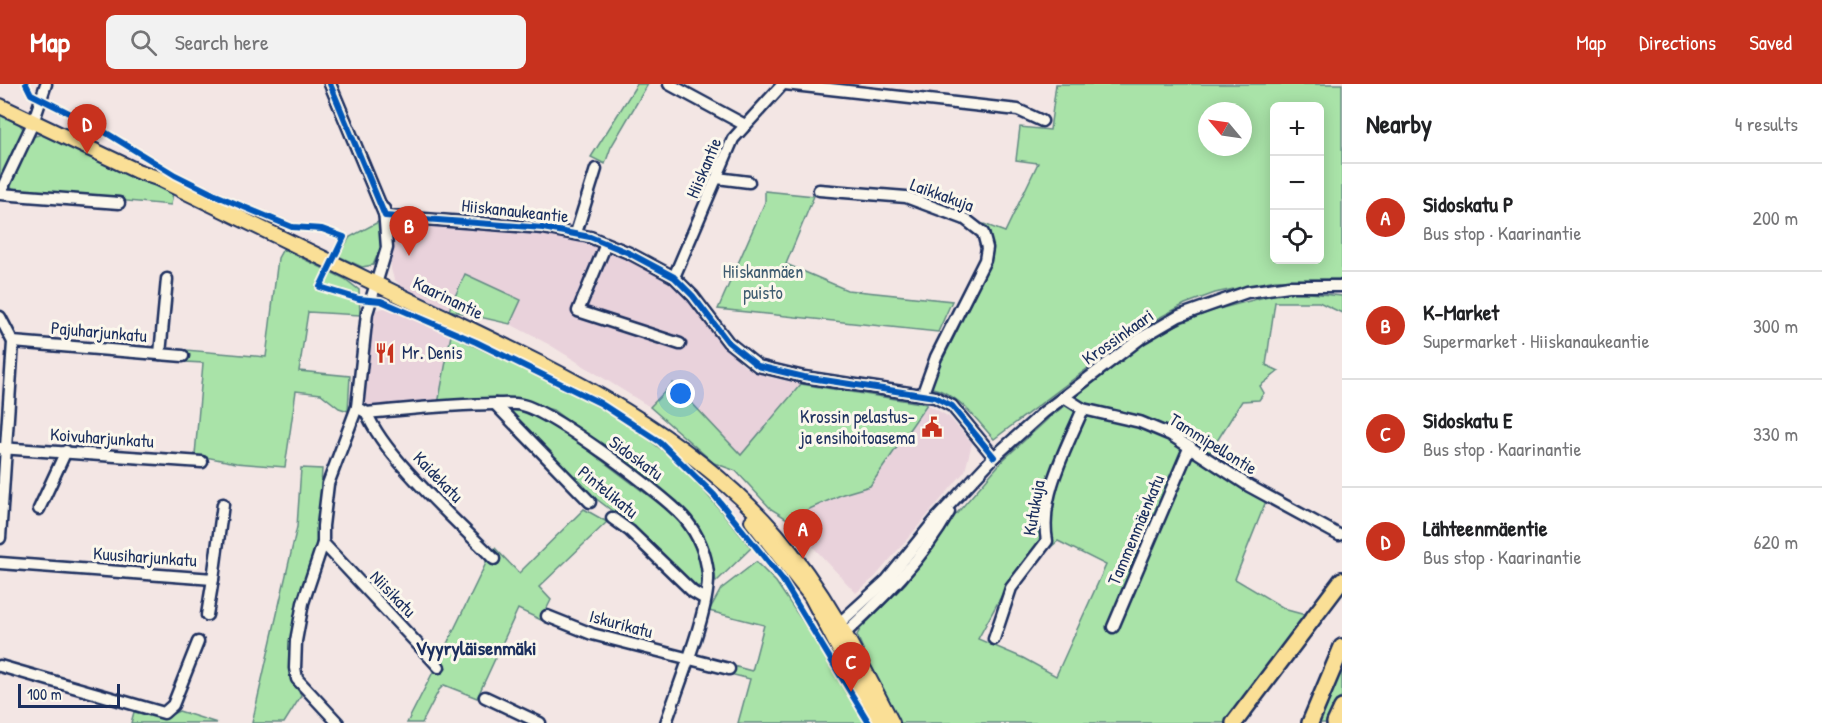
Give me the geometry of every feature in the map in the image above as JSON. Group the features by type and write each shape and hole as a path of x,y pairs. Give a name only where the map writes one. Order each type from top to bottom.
{"highway":[{"path":"1234,723 1342,580"},
{"path":"1310,723 1342,647"},
{"path":"1335,723 1342,708"}],"main road":[{"name":"Kaarinantie","path":"0,96 35,119 136,171 157,178 552,368 603,395 654,427 709,472 796,576 838,629 892,723"},
{"name":"Kaarinantie","path":"0,106 35,119"},
{"name":"Kaarinantie","path":"838,629 878,723"}],"street":[{"path":"46,84 35,119 0,193 119,203"},
{"path":"330,84 383,206 387,248 367,313 362,410 328,484 322,526 324,543 303,603 296,641 295,675 308,694 338,723"},
{"path":"669,84 745,125"},
{"path":"784,84 1018,110 1042,121"},
{"name":"Hiiskantie","path":"674,277 729,147 745,125 784,84"},
{"path":"576,233 597,169"},
{"path":"717,178 749,182"},
{"name":"Laikkakuja","path":"819,190 912,199 972,223 983,233 987,248 985,260 936,357 923,393"},
{"name":"Hiiskanaukeantie","path":"383,206 386,216 483,222 576,233 606,244 674,277 693,296 728,342 758,366 804,377 923,393 952,406 994,457"},
{"path":"606,244 578,311 680,344"},
{"path":"160,354 167,279"},
{"name":"Krossinkaari","path":"838,629 898,581 925,550 955,501 994,457 1064,397 1160,326 1203,306 1270,288 1342,286"},
{"path":"0,317 13,342 4,448 0,538"},
{"name":"Pajuharjunkatu","path":"13,342 183,356"},
{"name":"Tammipellontie","path":"1064,397 1083,409 1140,422 1171,435 1249,486 1339,535"},
{"name":"Sidoskatu","path":"362,410 495,404 521,405 552,417 675,508 692,528 703,551 708,573 705,598 688,659 666,723"},
{"name":"Pintelikatu","path":"495,404 590,502"},
{"name":"Kutukuja","path":"994,639 1011,588 1047,541 1044,525 1053,487 1083,409"},
{"name":"Kaidekatu","path":"362,410 396,456 494,559"},
{"name":"Tammenmäenkatu","path":"1113,627 1190,446"},
{"name":"Koivuharjunkatu","path":"4,448 202,462"},
{"path":"39,509 66,451"},
{"name":"Kuusiharjunkatu","path":"0,563 213,579 223,504"},
{"name":"Pintelikatu","path":"612,518 630,531 693,592 705,598"},
{"name":"Niisikatu","path":"324,543 439,667"},
{"path":"207,615 213,579"},
{"name":"Iskurikatu","path":"547,616 592,634 729,669"},
{"path":"0,666 158,712 170,709 198,642"},
{"path":"485,697 540,723"}],"shaded area":[{"path":"396,221 485,227 558,236 588,244 626,259 671,283 690,302 725,348 744,366 768,377 801,384 741,455 673,384 650,407 550,345 510,324 521,300 464,275 449,310 401,286 394,279 391,269 390,226"},
{"path":"389,307 451,335 438,404 374,410 363,404 360,393 375,310"},
{"path":"927,404 949,417 972,443 965,471 875,577 856,593 787,519 843,494 870,485"}],"green space":[{"path":"637,84 648,84 611,147 605,164 591,157"},
{"path":"1056,84 1342,84 1342,279 1275,280 1215,293 1185,304 1144,326 994,439 957,401 929,387 958,329 992,250 992,242 984,224 1005,232 1038,163 1016,160 1020,127 1050,130"},
{"path":"0,111 18,122 24,130 0,181"},
{"path":"43,134 173,192 171,205 16,191 8,184 31,137"},
{"name":"Hiiskanmäen puisto","path":"765,191 814,196 786,264 847,290 952,301 938,332 718,309 765,202"},
{"path":"380,221 381,247 373,265 362,267 338,256 350,237"},
{"path":"283,249 345,279 359,290 360,315 308,312 299,371 350,376 348,411 339,408 321,394 296,391 285,467 236,463 195,455 203,363 185,362 186,350 266,357 278,258"},
{"path":"465,274 521,300 510,324 449,310"},
{"path":"1288,291 1342,296 1342,313 1319,302 1275,302 1266,365 1279,371 1260,386 1264,393 1259,400 1242,401 1207,457 1268,496 1235,579 1287,610 1309,616 1226,723 898,723 861,657 865,654 857,635 861,628 906,583 952,519 1004,459 1049,418 1144,343 1174,326 1211,311","holes":["1058,541 1106,565 1056,676 1023,658 978,639 1009,582"]},
{"path":"451,335 564,389 620,420 645,437 691,477 751,548 716,582 708,548 692,520 677,501 553,410 513,399 438,404"},
{"path":"673,383 741,455 801,384 927,404 870,486 843,494 787,519 771,509 736,471 714,463 650,407"},
{"path":"511,408 541,416 686,524 702,562 701,585 695,588 636,529 578,485 505,410"},
{"path":"301,468 322,469 318,541 305,584 294,638 290,673 301,696 284,723 252,723 297,527"},
{"path":"584,509 607,522 539,587 551,600 541,620 518,609 477,698 444,685 439,690 422,723 407,723 433,672 429,663 435,652 443,652 486,563 486,557 495,548 519,573"},
{"path":"756,562 776,582 857,702 866,723 738,723 750,679 730,674 733,666 752,671 764,625 709,611 721,589"},
{"path":"1342,661 1342,695 1329,723 1316,723"},
{"path":"179,711 217,723 131,723 134,712 163,718"}],"cycle path":[{"path":"26,84 31,94 95,126 175,175 213,194 292,227 322,229 344,237 320,287 359,299 381,301 476,342 600,403 660,442 714,495 782,579 869,723"},
{"path":"330,84 385,216 543,228 590,237 629,253 674,277 693,296 728,342 758,366 804,377 935,397 952,406 994,457"}],"place":[{"name":"Lähteenmäentie","path":"87,154"},
{"name":"K-Market","path":"409,256"},
{"name":"Mr. Denis","path":"385,353"},
{"name":"Krossin pelastus- ja ensihoitoasema","path":"932,427"},
{"name":"Sidoskatu P","path":"803,559"},
{"name":"Sidoskatu E","path":"851,692"}],"district":[{"name":"Vyyryläisenmäki","path":"476,648"}]}
